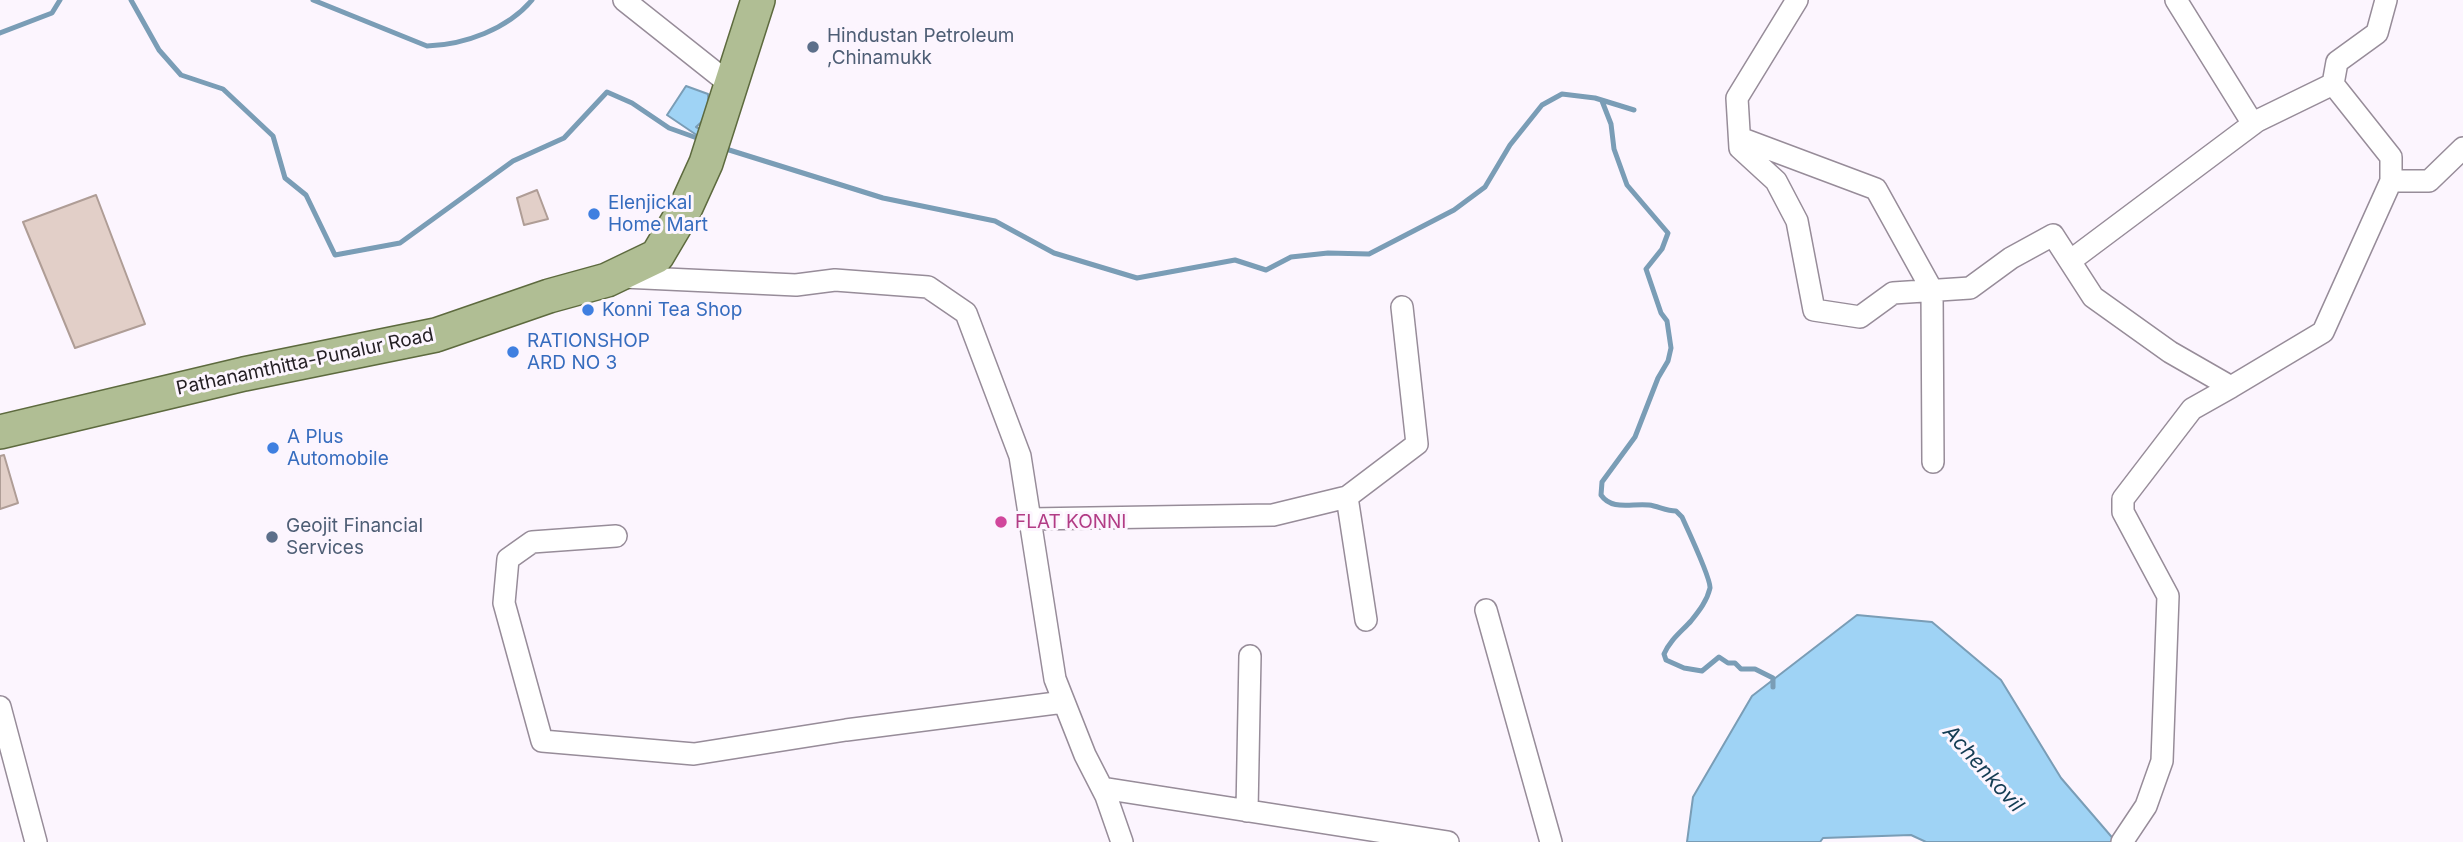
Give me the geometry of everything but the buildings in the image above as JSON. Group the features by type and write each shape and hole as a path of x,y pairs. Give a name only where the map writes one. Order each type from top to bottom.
{"main road":[{"name":"Pathanamthitta-Punalur Road","path":"0,432 244,374 436,335 549,296 607,280 657,256 686,208 706,163 758,0"}],"street":[{"path":"624,0 731,85"},
{"path":"1797,0 1737,98 1740,148 1776,181 1797,221 1814,310 1860,317 1893,293 1970,288 2011,258 2053,235 2092,297 2170,352 2231,387"},
{"path":"2176,0 2253,124"},
{"path":"2122,842 2147,806 2162,761 2168,596 2123,512 2123,499 2192,409 2323,332 2391,181 2390,157 2333,84 2337,62 2377,33 2386,0"},
{"path":"2070,261 2253,124 2333,84"},
{"path":"1740,138 1876,189 1931,290 1933,462"},
{"path":"2391,181 2429,181 2463,148"},
{"path":"607,280 626,277 796,285 835,280 928,287 966,313 1020,456 1055,679 1122,842"},
{"path":"1030,519 1273,515 1347,497 1416,444 1402,307"},
{"path":"1347,497 1366,620"},
{"path":"616,536 532,542 508,559 504,603 542,741 694,754 846,730 1064,702"},
{"path":"1486,610 1551,842"},
{"path":"1247,811 1250,656"},
{"path":"0,707 36,842"},
{"path":"1102,789 1448,842"}],"water":[{"path":"686,86 708,94 709,115 696,127 707,133 701,138 667,115"},
{"name":"Achenkovil","path":"1857,615 1932,622 2001,680 2061,778 2116,842 1926,842 1911,835 1823,838 1820,842 1687,842 1693,797 1752,696"}],"waterway":[{"path":"0,33 52,13 60,0"},
{"path":"131,0 159,50 181,75 223,89 273,136 285,178 306,195 335,255 400,243 513,161 564,138 607,92 632,103 669,128 697,138"},
{"path":"313,0 427,46 484,34 511,19 532,0"},
{"path":"726,149 883,198 995,221 1054,253 1137,278 1235,260 1266,270 1291,257 1328,253 1369,254 1454,210 1485,187 1510,145 1542,105 1562,94 1595,98 1634,110"},
{"path":"1602,101 1611,124 1614,149 1627,185 1668,233 1662,249 1646,269 1661,313 1667,321 1671,348 1635,437 1602,482 1601,495 1617,505 1649,505 1676,511 1682,517 1703,564 1709,593 1691,621 1669,644 1664,654 1666,660 1684,668 1702,671 1719,657 1728,663 1735,663 1741,669 1755,669 1773,678 1773,687"}],"place":[{"name":"Hindustan Petroleum ,Chinamukk","path":"813,47"},
{"name":"Elenjickal Home Mart","path":"594,214"},
{"name":"Konni Tea Shop","path":"588,310"},
{"name":"RATIONSHOP ARD NO 3","path":"513,352"},
{"name":"A Plus Automobile","path":"273,448"},
{"name":"FLAT KONNI","path":"1001,522"},
{"name":"Geojit Financial Services","path":"272,537"}]}
